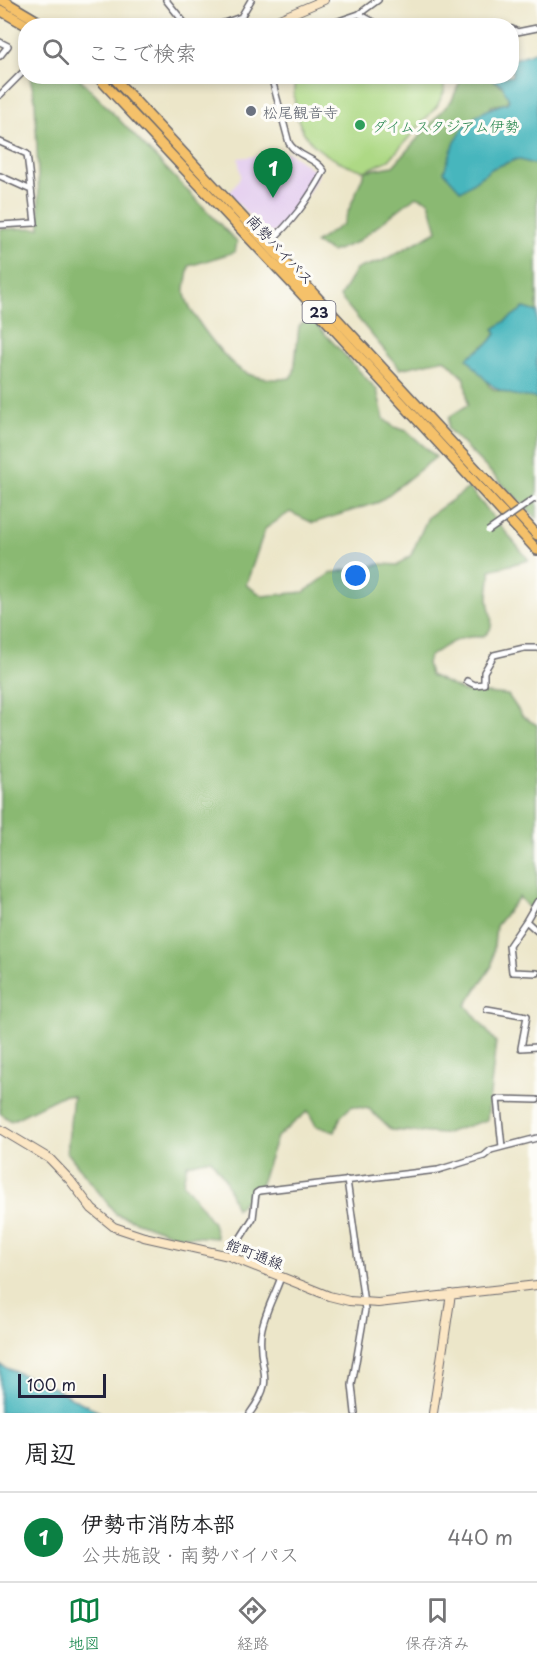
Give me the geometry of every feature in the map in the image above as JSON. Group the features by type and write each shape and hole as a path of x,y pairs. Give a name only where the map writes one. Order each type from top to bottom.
{"highway":[{"path":"2,0 32,18"},
{"path":"0,10 18,20"},
{"name":"南勢バイパス","path":"105,84 264,246 537,535"},
{"name":"南勢バイパス","path":"119,84 537,550"}],"main road":[{"path":"282,18 324,0"},
{"name":"館町通線","path":"0,1129 50,1159 70,1180 92,1209 114,1227 144,1237 229,1256 329,1296 364,1303 537,1285"},
{"path":"433,1413 451,1294"}],"street":[{"path":"166,0 181,18"},
{"path":"238,18 251,0"},
{"path":"347,18 359,14 378,0"},
{"path":"359,14 366,18"},
{"path":"519,32 537,28"},
{"path":"0,42 8,46 0,56"},
{"path":"0,94 18,77"},
{"path":"264,246 288,226 324,171 321,166 295,151 289,143 273,84"},
{"path":"0,142 27,154 35,223 0,225"},
{"path":"0,177 31,190"},
{"path":"488,531 534,500"},
{"path":"467,681 475,685 484,684 484,672 494,655 524,648 537,648"},
{"path":"537,902 509,946 512,972 537,973"},
{"path":"526,921 537,931"},
{"path":"487,1009 527,1016 527,1024 523,1025 521,1048 537,1047"},
{"path":"502,1147 497,1099 537,1100"},
{"path":"229,1256 253,1218 256,1192 438,1170 484,1156 491,1150 537,1138"},
{"path":"347,1180 364,1303 352,1385 355,1413"},
{"path":"250,1413 263,1396 267,1382 260,1337 281,1277"}],"shaded area":[{"path":"289,152 319,174 300,207 285,224 274,233 265,232 229,194 241,176 238,158"}],"green space":[{"path":"32,84 85,84 237,242 235,252 189,266 185,291 188,303 201,325 236,367 260,378 290,378 294,372 299,326 307,320 314,322 377,390 384,419 394,427 407,431 436,457 379,502 313,523 290,512 265,529 246,585 263,596 304,592 331,573 382,564 398,565 411,555 428,517 469,488 529,560 490,570 488,599 491,626 487,634 454,641 429,657 427,663 430,675 463,691 508,695 523,717 537,725 537,917 519,897 496,926 492,966 466,1005 496,1042 487,1120 443,1134 391,1130 369,1109 352,1106 341,1116 335,1132 316,1126 308,1111 277,1137 260,1186 236,1209 224,1177 211,1159 187,1164 183,1182 213,1223 217,1238 173,1235 116,1214 67,1152 73,1096 63,1095 11,1121 0,1113 0,229 40,228 35,99"},
{"name":"ダイムスタジアム伊勢","path":"295,84 444,84 444,92 437,106 389,160 365,171 332,158 309,139 296,113"},
{"path":"459,84 499,84 509,94 507,103 491,106 476,180 493,168 517,159 537,165 537,312 524,308 494,329 496,333 490,342 479,349 489,386 495,390 537,398 537,519 448,429 449,417 468,405 465,379 445,359 400,369 340,297 356,269 382,261 437,231 429,201 416,196 357,242 332,252 315,243 343,224 365,171 393,166 452,100"}],"water":[{"path":"537,51 537,165 517,159 493,168 461,191 444,172 453,146 458,135 472,119 493,107 507,103 509,100 500,84 519,84 519,57"},
{"path":"524,308 537,312 537,398 503,392 496,388 467,358 490,342 496,334 494,329"},
{"path":"0,1365 54,1388 101,1413 0,1413"}],"place":[{"name":"松尾観音寺","path":"251,111"},
{"name":"ダイムスタジアム伊勢","path":"360,125"},
{"name":"伊勢市消防本部","path":"273,198"}]}
